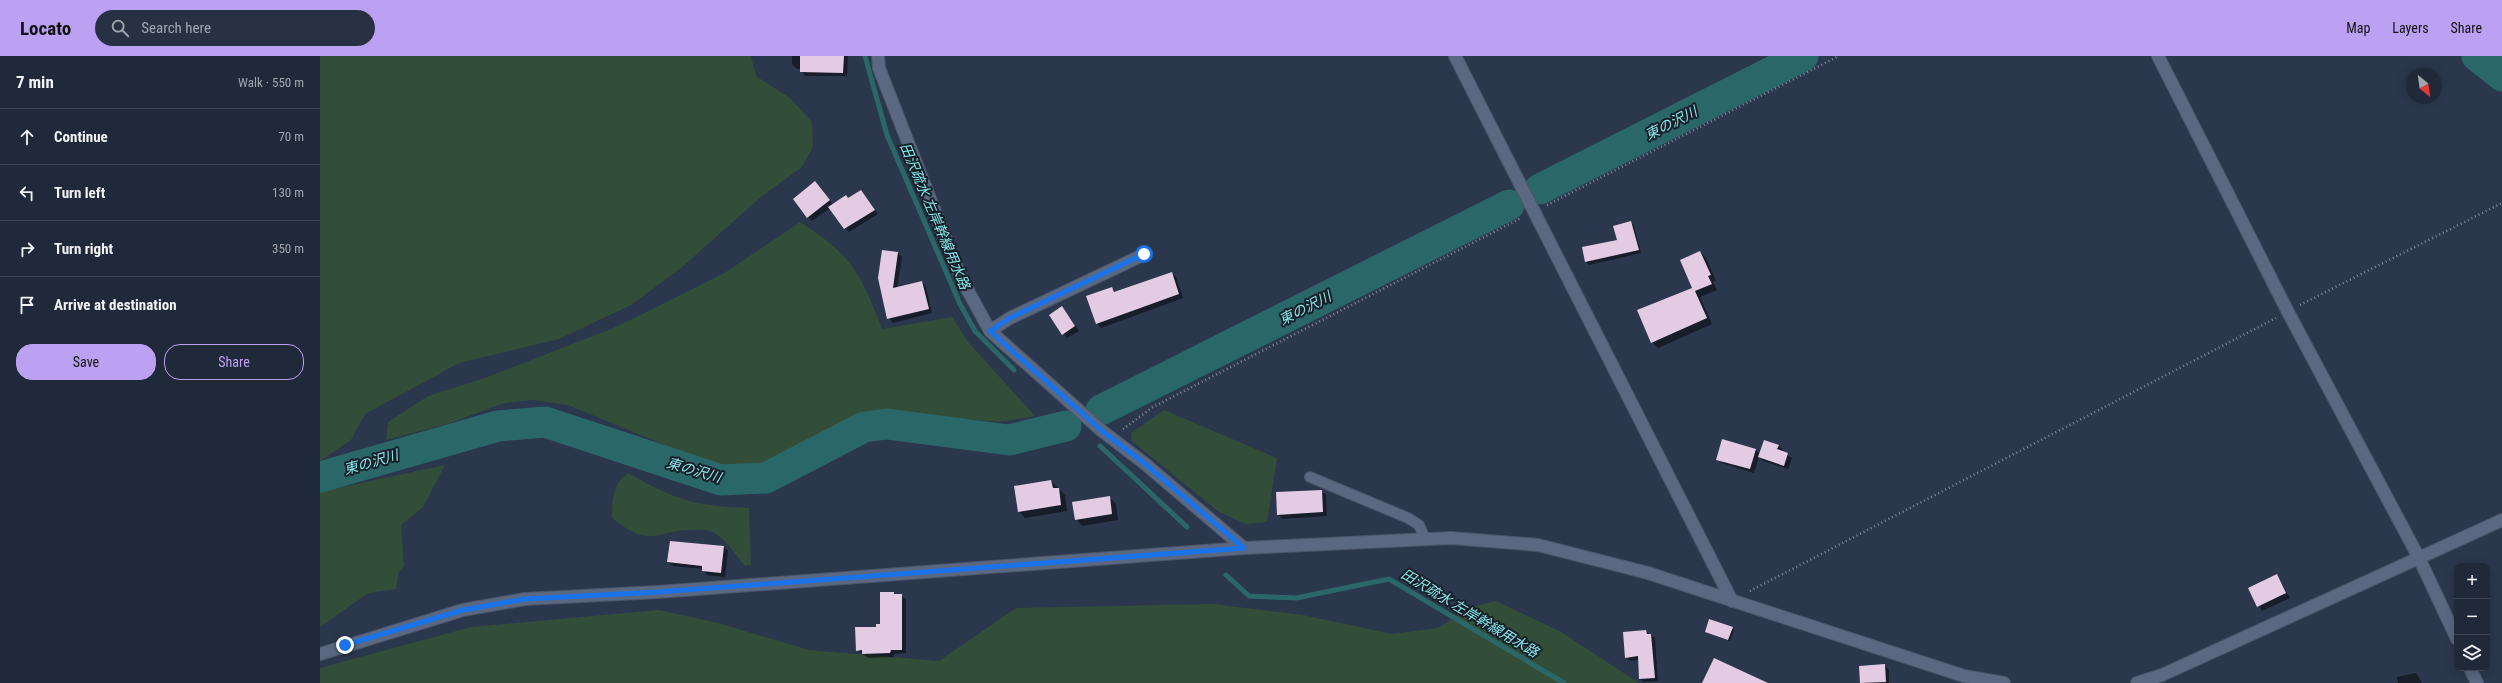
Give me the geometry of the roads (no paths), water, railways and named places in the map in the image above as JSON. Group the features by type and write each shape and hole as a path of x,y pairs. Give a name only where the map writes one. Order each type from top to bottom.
{"street":[{"path":"878,56 879,68 961,278 990,331 1111,438 1244,548"},
{"path":"1455,56 1732,600"},
{"path":"2158,56 2288,312 2419,558 2455,635"},
{"path":"990,331 1010,318 1144,254"},
{"path":"2137,683 2162,675 2502,520"},
{"path":"320,654 463,610 525,599 658,592 1244,548 1451,538 1538,545 1648,572 1964,676 2004,683"},
{"path":"2471,671 2477,683"}],"lane":[{"path":"1310,477 1408,518 1419,525 1425,539"}],"waterway":[{"name":"田沢疏水 左岸幹線用水路","path":"865,56 887,135 960,304 975,331 1014,370"},
{"name":"東の沢川","path":"1540,189 1803,56"},
{"name":"東の沢川","path":"2477,56 2502,76"},
{"name":"東の沢川","path":"1101,410 1509,205"},
{"name":"東の沢川","path":"320,477 498,426 545,422 721,480 766,478 864,427 887,424 1009,440 1066,426"},
{"name":"田沢疏水 左岸幹線用水路","path":"1100,446 1187,527"},
{"name":"田沢疏水 左岸幹線用水路","path":"1226,575 1249,596 1296,598 1389,579 1564,683"}]}
